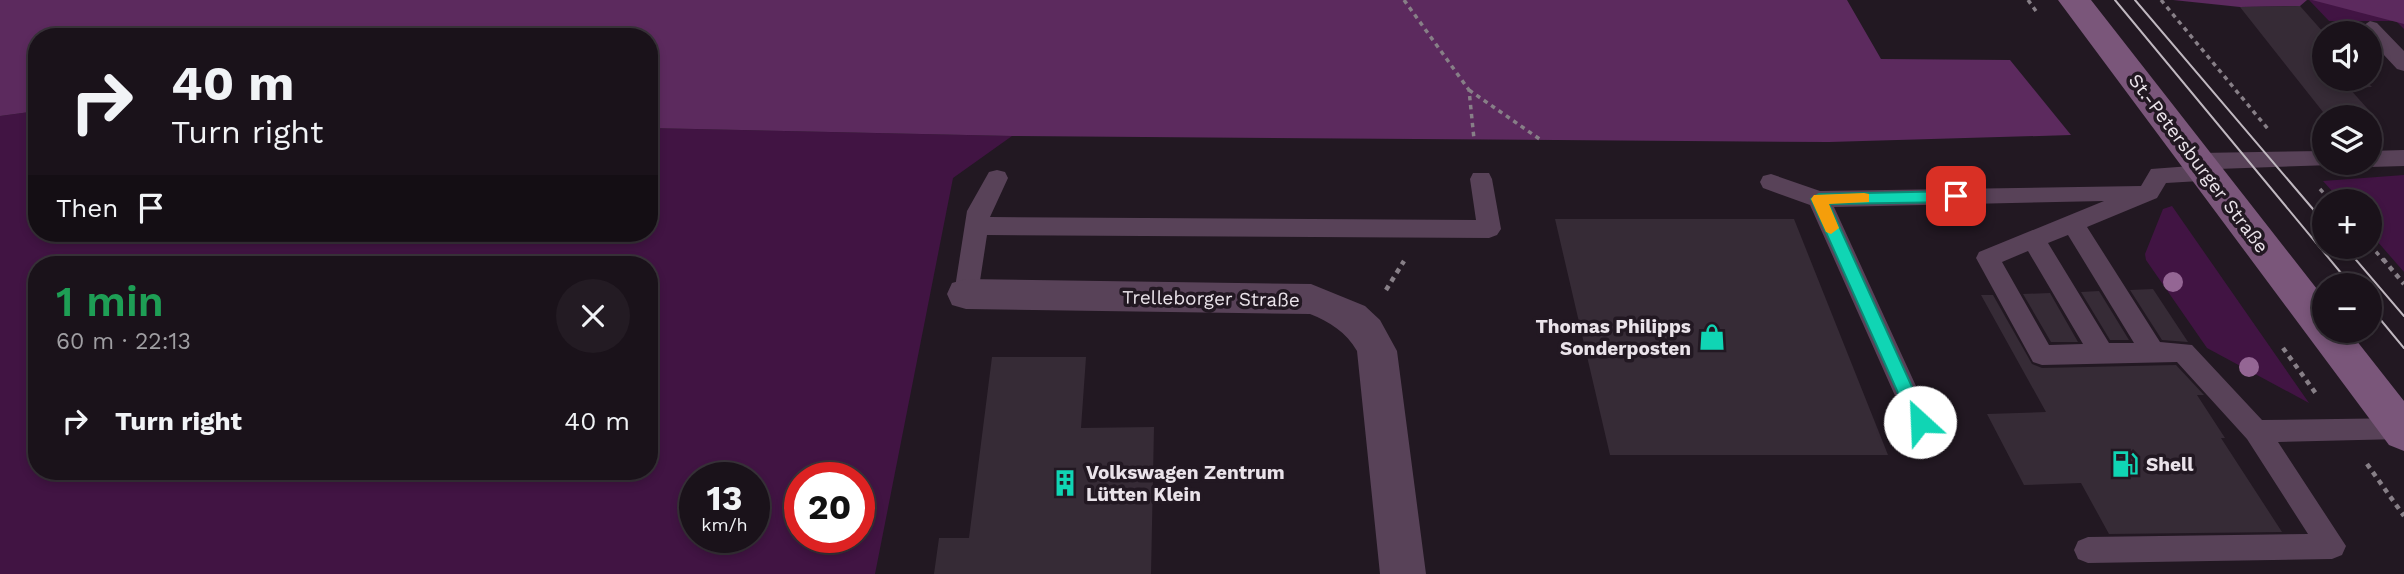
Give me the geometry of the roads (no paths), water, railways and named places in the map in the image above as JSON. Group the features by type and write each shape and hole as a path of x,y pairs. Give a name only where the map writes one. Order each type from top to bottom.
{"main road":[{"name":"St.-Petersburger Straße","path":"2074,0 2312,312"},
{"name":"St.-Petersburger Straße","path":"2336,343 2402,430"}],"street":[{"name":"Trelleborger Straße","path":"966,294 1311,299 1339,307 1370,335 1377,351 1403,574"}],"lane":[{"path":"2382,41 2404,64"},
{"path":"2382,159 2404,158"},
{"path":"2088,550 2332,546 2256,431 2183,352 2042,355 1988,258 2149,192 2159,176 2204,167 2312,159"},
{"path":"966,294 975,226 979,212 997,178"},
{"path":"975,226 1489,229 1481,179"},
{"path":"1771,182 1819,199 2149,192"},
{"path":"1819,199 1930,445"},
{"path":"2073,224 2153,352"},
{"path":"2034,240 2102,354"},
{"path":"2256,431 2402,430"}],"tram line":[{"path":"2115,0 2341,273"},
{"path":"2135,0 2312,208"},
{"path":"2355,259 2404,316"},
{"path":"2382,321 2404,348"}],"place":[{"name":"Thomas Philipps Sonderposten","path":"1712,337"},
{"name":"Shell","path":"2125,464"},
{"name":"Volkswagen Zentrum Lütten Klein","path":"1065,483"}]}
